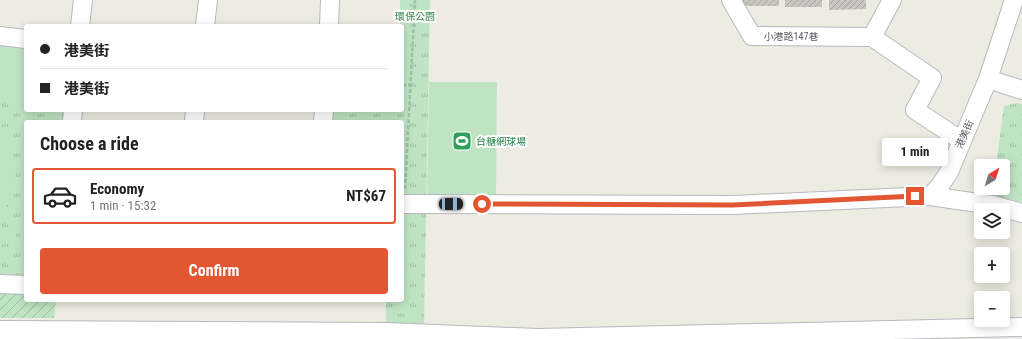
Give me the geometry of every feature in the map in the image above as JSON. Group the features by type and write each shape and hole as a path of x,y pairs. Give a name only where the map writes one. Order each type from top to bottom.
{"street":[{"path":"80,24 83,0"},
{"path":"205,24 208,0"},
{"path":"328,24 330,0"},
{"name":"小港路147巷","path":"731,0 752,36 872,37"},
{"path":"892,0 872,37 932,78 915,110 962,141"},
{"name":"港美街","path":"930,196 939,187 949,172 988,78 1014,0"},
{"path":"0,36 24,39"},
{"path":"988,78 1022,90"},
{"path":"404,204 733,205 930,196 992,205 1022,213"},
{"path":"0,284 24,285"},
{"path":"0,330 386,332 538,338 1022,327"}],"path":[{"path":"404,189 415,0"},
{"path":"404,85 411,85"}],"green space":[{"name":"環保公園","path":"400,0 430,0 424,327 386,327 386,302 404,302 404,120 332,120 333,112 404,112 404,24 400,24"},
{"path":"0,42 24,44 24,112 69,112 68,120 24,120 24,282 0,280"},
{"path":"0,42 24,44 24,105 0,101"},
{"name":"台糖網球場","path":"429,82 497,82 496,201 427,200"},
{"path":"1017,103 1022,104 1022,202 992,196 1010,195 1010,159 997,159 1004,106"},
{"path":"0,127 5,133 12,151 15,182 11,199 0,214"},
{"path":"0,228 17,229 15,243 0,242"},
{"path":"0,289 24,290 24,302 56,302 54,318 0,318"}],"building":[{"path":"742,0 779,0 779,6 742,6"},
{"path":"785,0 822,0 822,7 785,7"},
{"path":"829,0 866,0 866,9 829,10"}],"place":[{"name":"台糖網球場","path":"462,141"}],"route":[{"path":"482,204 733,205 915,196"}]}
